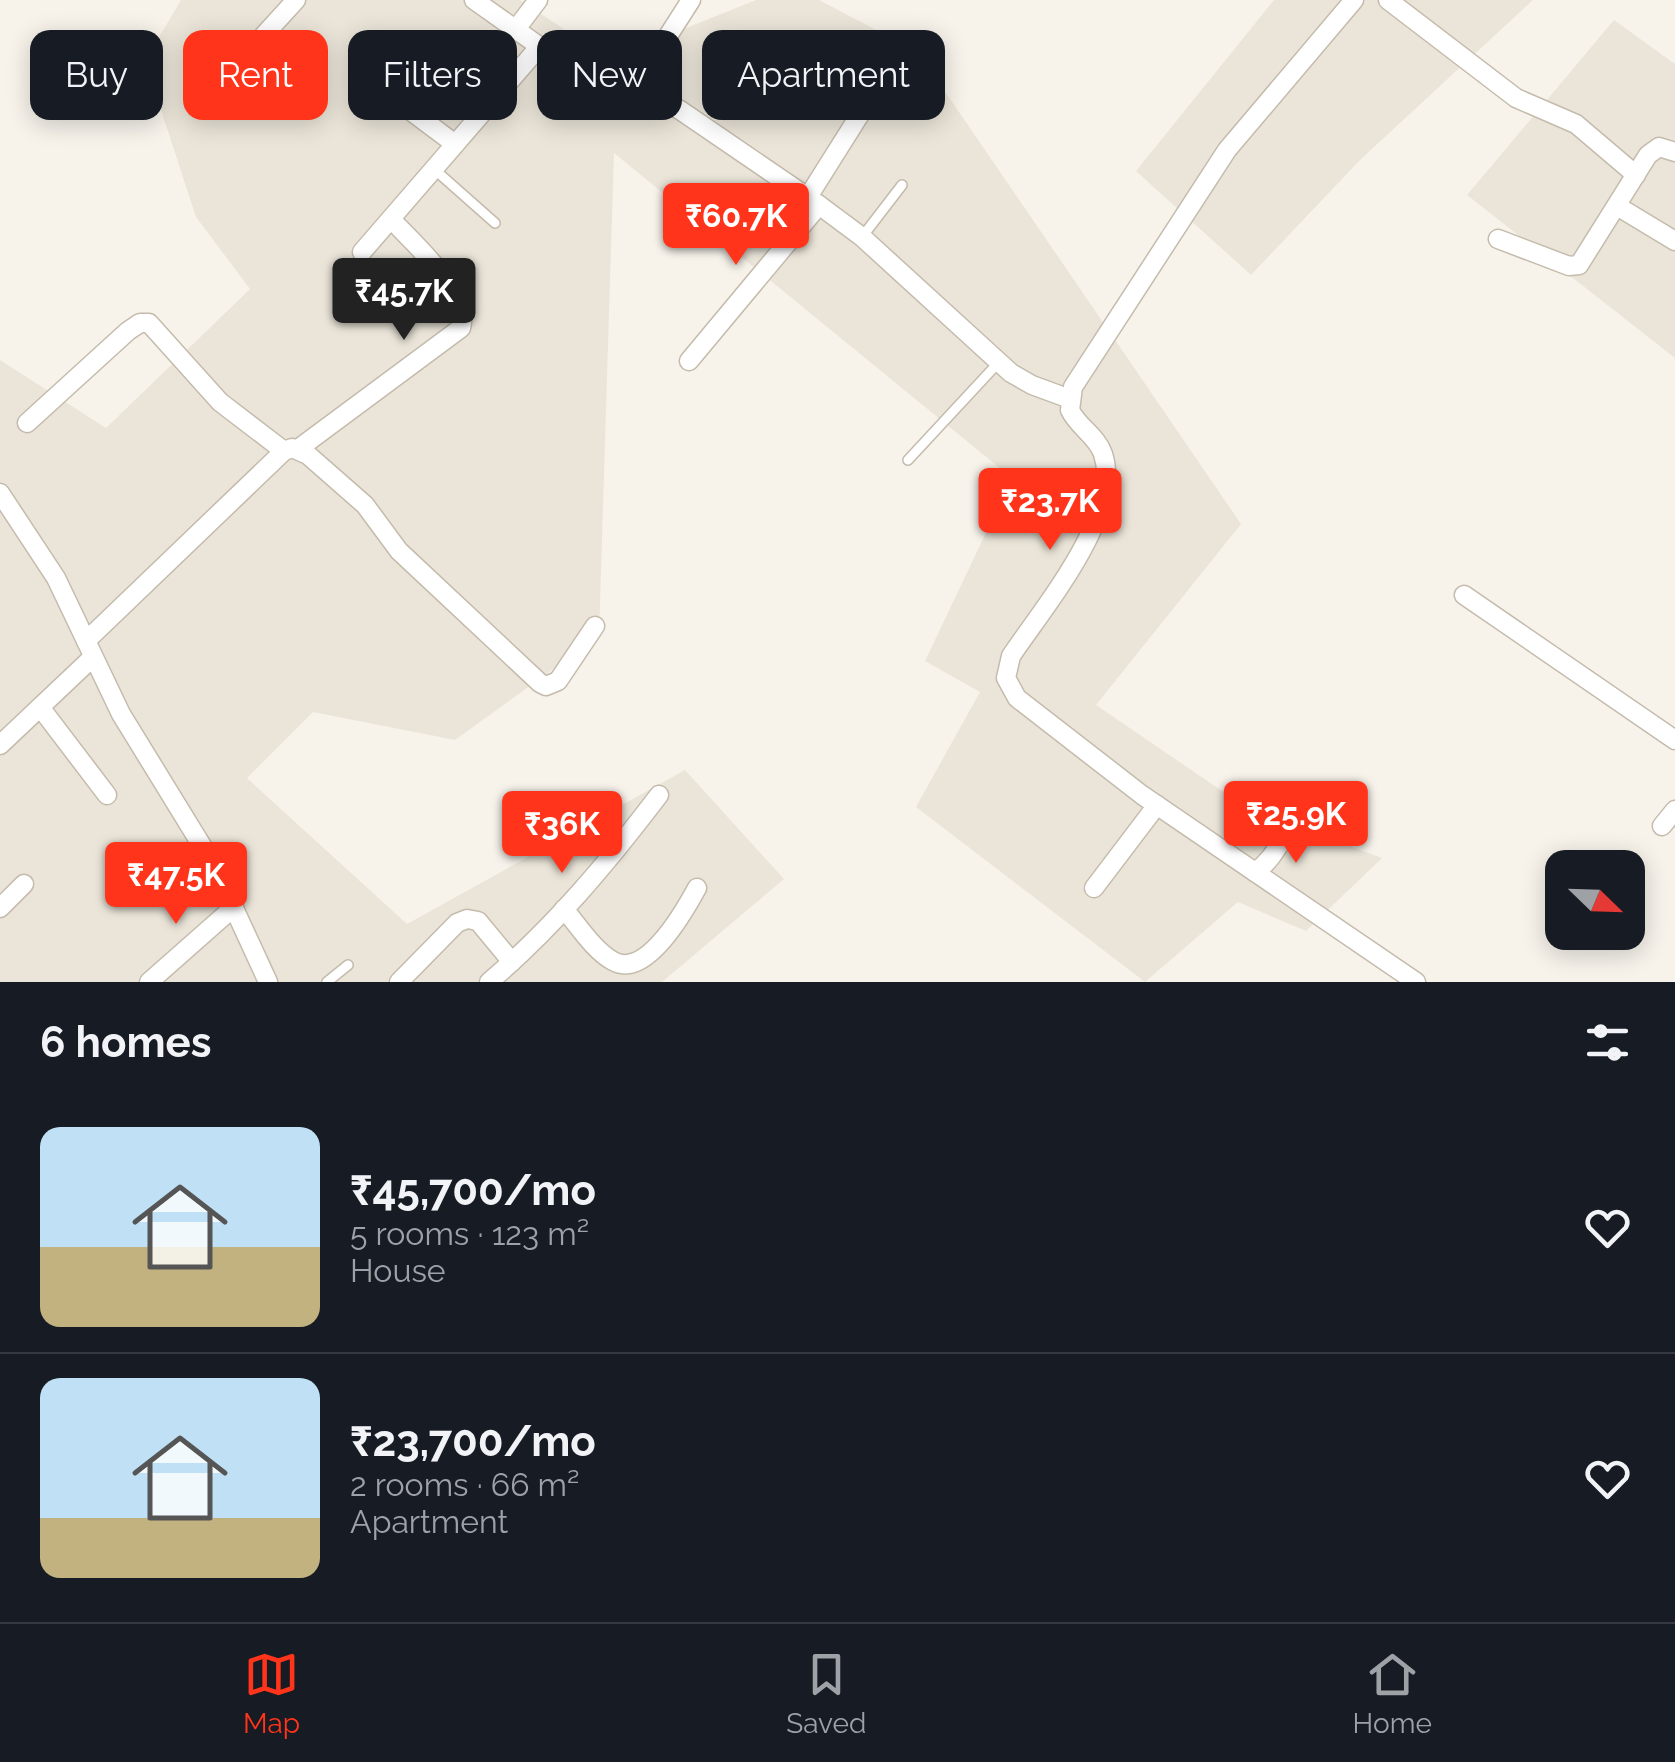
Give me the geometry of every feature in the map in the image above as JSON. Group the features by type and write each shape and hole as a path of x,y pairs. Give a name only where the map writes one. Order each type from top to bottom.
{"street":[{"path":"269,30 296,0"},
{"path":"474,0 516,30 538,0"},
{"path":"672,30 691,0"},
{"path":"1354,0 1228,150 1073,388 1070,399 1074,419 1103,454 1102,502 1086,541 1011,656 1006,678 1017,698 1157,805 1416,982"},
{"path":"1388,0 1516,98 1576,124 1636,176"},
{"path":"362,252 537,49"},
{"path":"682,111 862,237 999,362 1032,385 1070,399"},
{"path":"423,120 455,144"},
{"path":"689,361 814,201 859,120"},
{"path":"1498,239 1574,267 1584,260 1653,150 1664,147 1675,152"},
{"path":"1617,206 1675,241"},
{"path":"0,745 40,707 89,649 292,450 461,328 464,319 447,280 390,219"},
{"path":"27,423 128,331 140,323 149,323 220,402 365,505 399,551 540,683 546,686 558,680 595,626"},
{"path":"0,493 56,578 121,714 204,847 268,982"},
{"path":"1464,595 1675,740"},
{"path":"40,707 107,795"},
{"path":"489,982 541,936 604,867 659,795"},
{"path":"1094,888 1157,805"},
{"path":"1662,826 1675,810"},
{"path":"1255,872 1273,859 1279,841 1297,818"},
{"path":"0,908 24,884"},
{"path":"564,909 608,958 624,965 635,962 667,937 698,888"},
{"path":"149,982 234,907"},
{"path":"399,982 457,923 466,920 478,921 512,962"}],"lane":[{"path":"434,169 495,223"},
{"path":"862,237 902,185"},
{"path":"908,460 999,362"},
{"path":"327,982 348,964"}],"shaded area":[{"path":"181,0 520,0 565,30 537,30 537,120 682,120 681,30 756,0 819,0 876,30 702,30 702,120 945,120 945,91 1241,524 1096,705 1247,808 1382,858 1306,931 1238,902 1145,982 916,807 980,692 925,661 1012,478 614,153 599,636 455,740 313,712 247,778 407,924 685,770 784,879 662,982 0,982 0,360 106,428 250,289 196,217 163,116 163,30"},
{"path":"1274,0 1533,0 1360,160 1251,275 1136,171"},
{"path":"1614,20 1675,64 1675,358 1467,195"}]}
